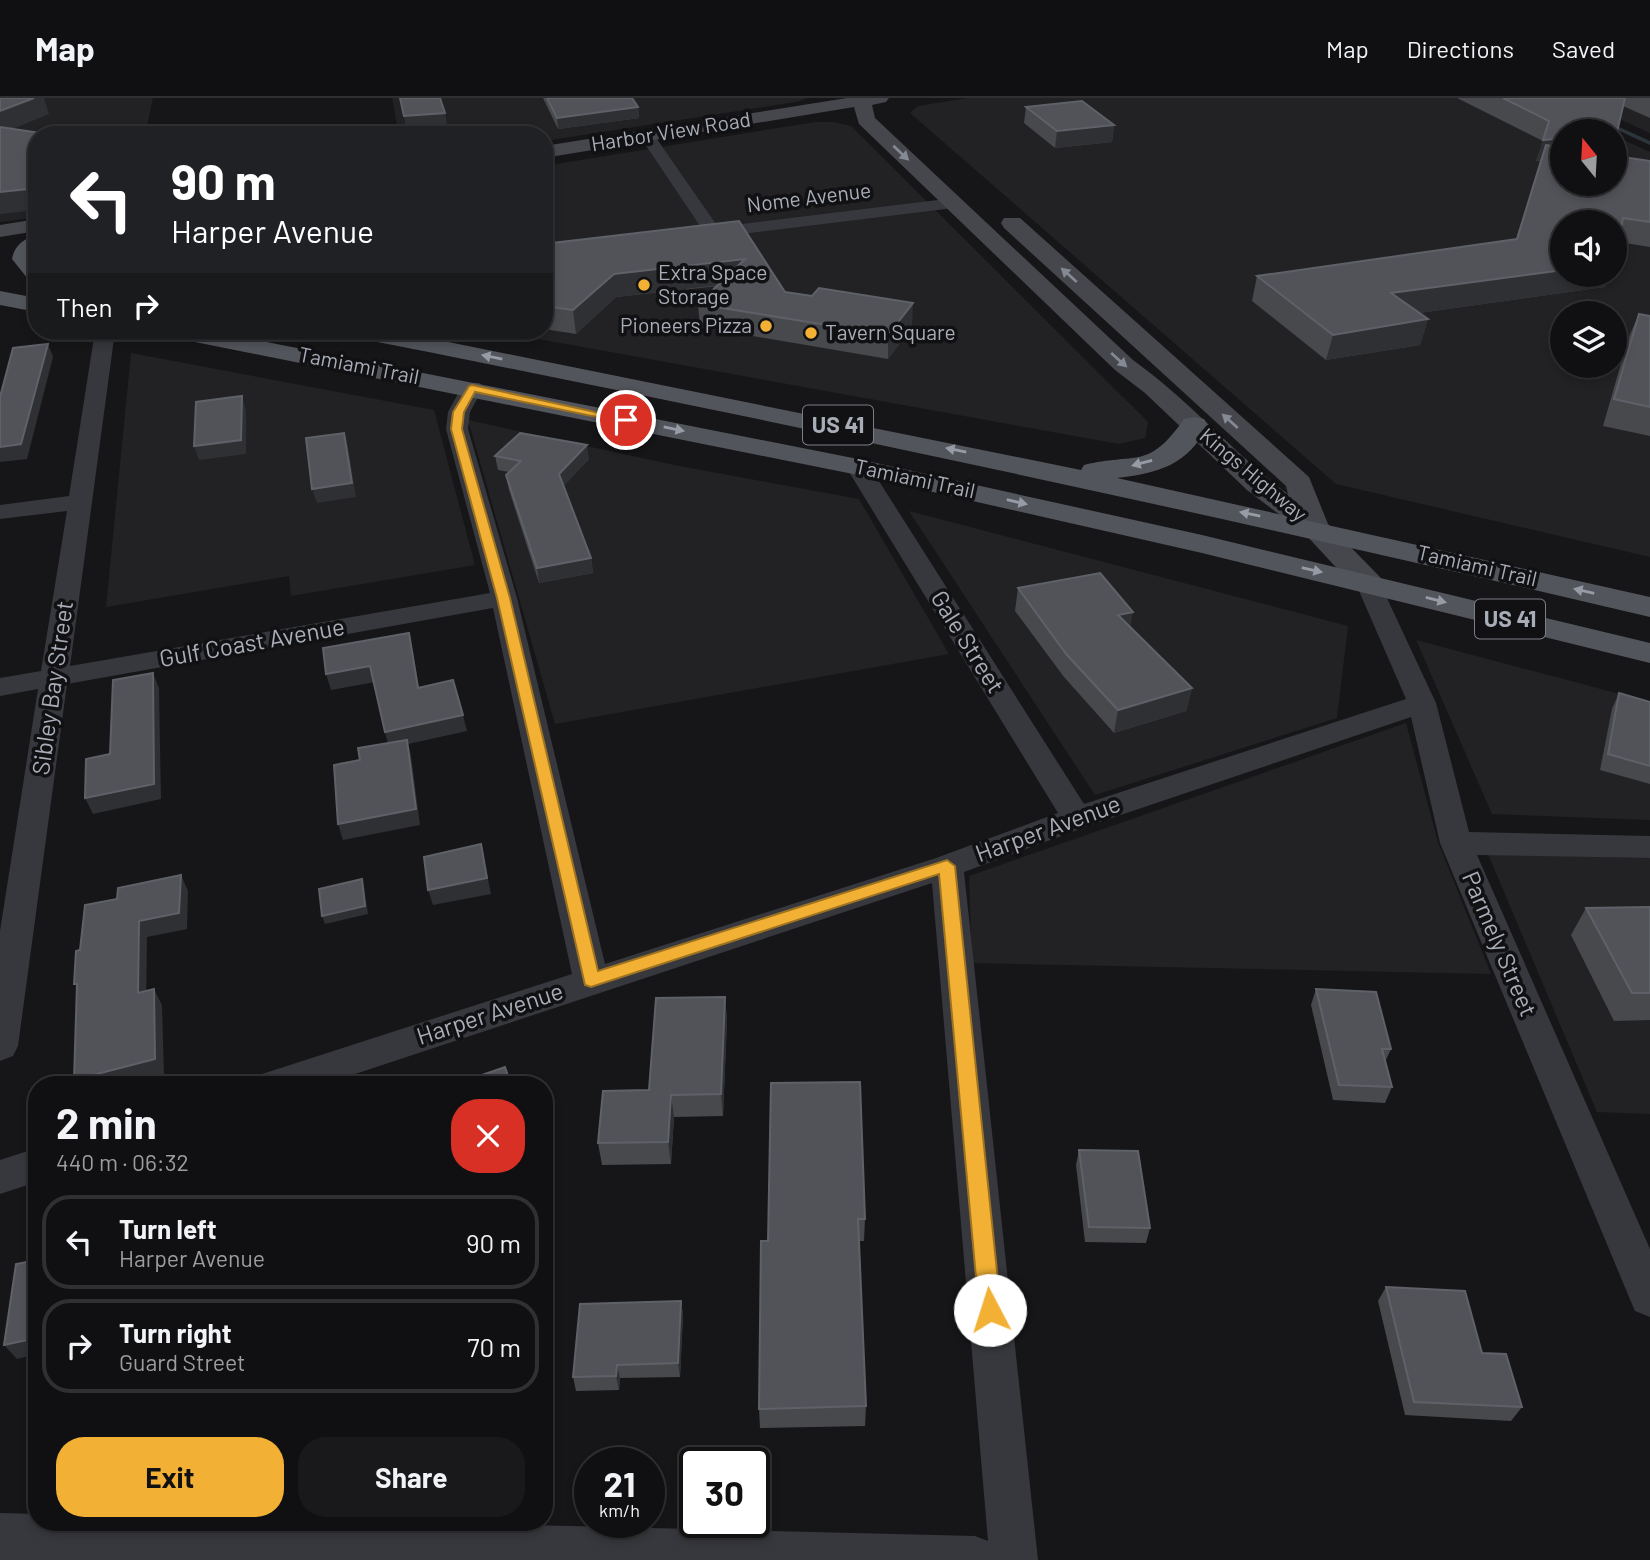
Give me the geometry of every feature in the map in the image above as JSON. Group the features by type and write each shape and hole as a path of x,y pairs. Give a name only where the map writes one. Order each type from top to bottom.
{"main road":[{"name":"Harbor View Road","path":"553,151 867,99"},
{"path":"867,99 941,163"},
{"name":"Kings Highway","path":"867,99 865,119 1083,326 1257,484 1316,528"},
{"name":"Kings Highway","path":"1002,214 1299,483 1316,528"},
{"path":"0,231 28,226"},
{"path":"0,243 28,240"},
{"path":"28,247 24,251 23,259 28,264"},
{"path":"0,267 28,272"},
{"path":"0,298 28,303"},
{"path":"1083,326 1119,321"},
{"name":"Tamiami Trail","path":"222,340 858,467 1369,584 1650,653"},
{"name":"Tamiami Trail","path":"403,340 1064,473 1316,528 1650,607"},
{"path":"472,388 535,381 620,382"},
{"path":"1064,473 1115,470 1175,452 1194,425"},
{"path":"1316,528 1369,584"}],"street":[{"path":"647,135 713,232"},
{"name":"Nome Avenue","path":"688,235 954,203"},
{"name":"Sibley Bay Street","path":"0,1046 104,340"},
{"path":"472,388 458,412 457,429 504,598 591,980"},
{"name":"Gale Street","path":"858,467 1077,818"},
{"path":"0,512 80,502"},
{"name":"Parmely Street","path":"1369,584 1422,703 1456,843 1650,1297"},
{"name":"Gulf Coast Avenue","path":"0,687 504,598"},
{"name":"Harper Avenue","path":"302,1076 947,866 1077,818 1422,703"},
{"path":"1456,843 1650,847"},
{"path":"947,866 1014,1560"},
{"path":"0,1177 28,1167"},
{"path":"0,1536 975,1560"}],"shaded area":[{"path":"0,98 153,98 147,126 28,126 28,218 0,222"},
{"path":"392,98 809,98 553,140 553,126 397,126"},
{"path":"967,98 1538,98 1554,119 1550,119 1550,196 1628,196 1628,142 1650,152 1650,557 1336,484 910,113 918,106"},
{"path":"1573,98 1650,98 1650,133 1628,123 1628,119 1619,119"},
{"path":"815,122 851,126 1148,422 1145,438 1119,444 544,340 553,340 553,165"},
{"path":"131,353 434,410 475,565 291,596 289,576 106,607"},
{"path":"468,420 674,465 859,499 949,654 555,724"},
{"path":"909,511 1348,626 1337,718 1095,795"},
{"path":"1416,640 1650,702 1650,820 1492,814"},
{"path":"1406,723 1438,842 1491,974 972,963 969,876"},
{"path":"1488,854 1650,858 1650,1114 1597,1112"}],"building":[{"path":"0,98 34,98 0,111"},
{"path":"400,98 440,98 445,113 404,116"},
{"path":"547,98 632,98 638,107 557,118"},
{"path":"1503,98 1625,98 1620,119 1550,119 1550,139 1543,140 1549,121"},
{"path":"1082,101 1114,125 1057,131 1026,107"},
{"path":"0,127 28,131 28,189 0,192"},
{"path":"1546,145 1550,146 1550,196 1628,196 1628,158 1650,161 1650,222 1627,219 1627,210 1550,210 1550,272 1391,293 1428,319 1333,335 1257,276 1517,239"},
{"path":"739,221 785,292 812,296 819,288 913,303 888,335 698,304 745,259 614,274 573,310 553,307 553,243"},
{"path":"1639,314 1650,316 1650,407 1614,399 1620,378 1627,378 1627,355"},
{"path":"48,344 21,444 0,447 0,397 13,348"},
{"path":"242,396 241,440 194,446 196,402"},
{"path":"344,433 352,483 312,489 306,438"},
{"path":"520,433 587,445 559,474 591,558 537,568 506,475 521,461 495,456"},
{"path":"1100,573 1133,612 1118,615 1192,688 1118,710 1067,655 1018,588"},
{"path":"409,633 418,688 453,680 463,715 385,732 370,666 326,674 323,648"},
{"path":"153,673 154,784 85,798 86,759 110,754 113,680"},
{"path":"1619,693 1650,702 1650,766 1608,754"},
{"path":"407,740 416,809 338,824 334,765 360,760 358,748"},
{"path":"481,844 487,878 428,890 424,857"},
{"path":"181,875 179,913 139,921 138,993 154,989 155,1059 89,1076 74,1076 76,951 80,950 85,905 117,899 118,888"},
{"path":"362,879 365,906 322,916 319,889"},
{"path":"1650,907 1650,993 1632,993 1586,908"},
{"path":"1316,989 1376,992 1391,1049 1382,1049 1392,1087 1339,1085"},
{"path":"725,997 721,1094 671,1095 668,1142 598,1143 603,1091 649,1090 656,998"},
{"path":"505,1067 508,1076 479,1076"},
{"path":"860,1082 865,1219 858,1219 866,1406 759,1409 761,1241 768,1241 771,1083"},
{"path":"1079,1150 1138,1151 1150,1228 1089,1227"},
{"path":"28,1262 28,1340 4,1345 16,1264"},
{"path":"1386,1287 1465,1291 1482,1353 1506,1354 1522,1407 1414,1402"},
{"path":"681,1301 678,1363 617,1365 616,1376 573,1377 580,1304"}],"waterway":[{"path":"1628,133 1650,143"}],"place":[{"name":"Extra Space Storage","path":"644,285"},
{"name":"Pioneers Pizza","path":"766,326"},
{"name":"Tavern Square","path":"811,333"}],"route":[{"path":"626,420 472,388 458,412 457,429 504,598 591,980 947,866 990,1310"}]}
